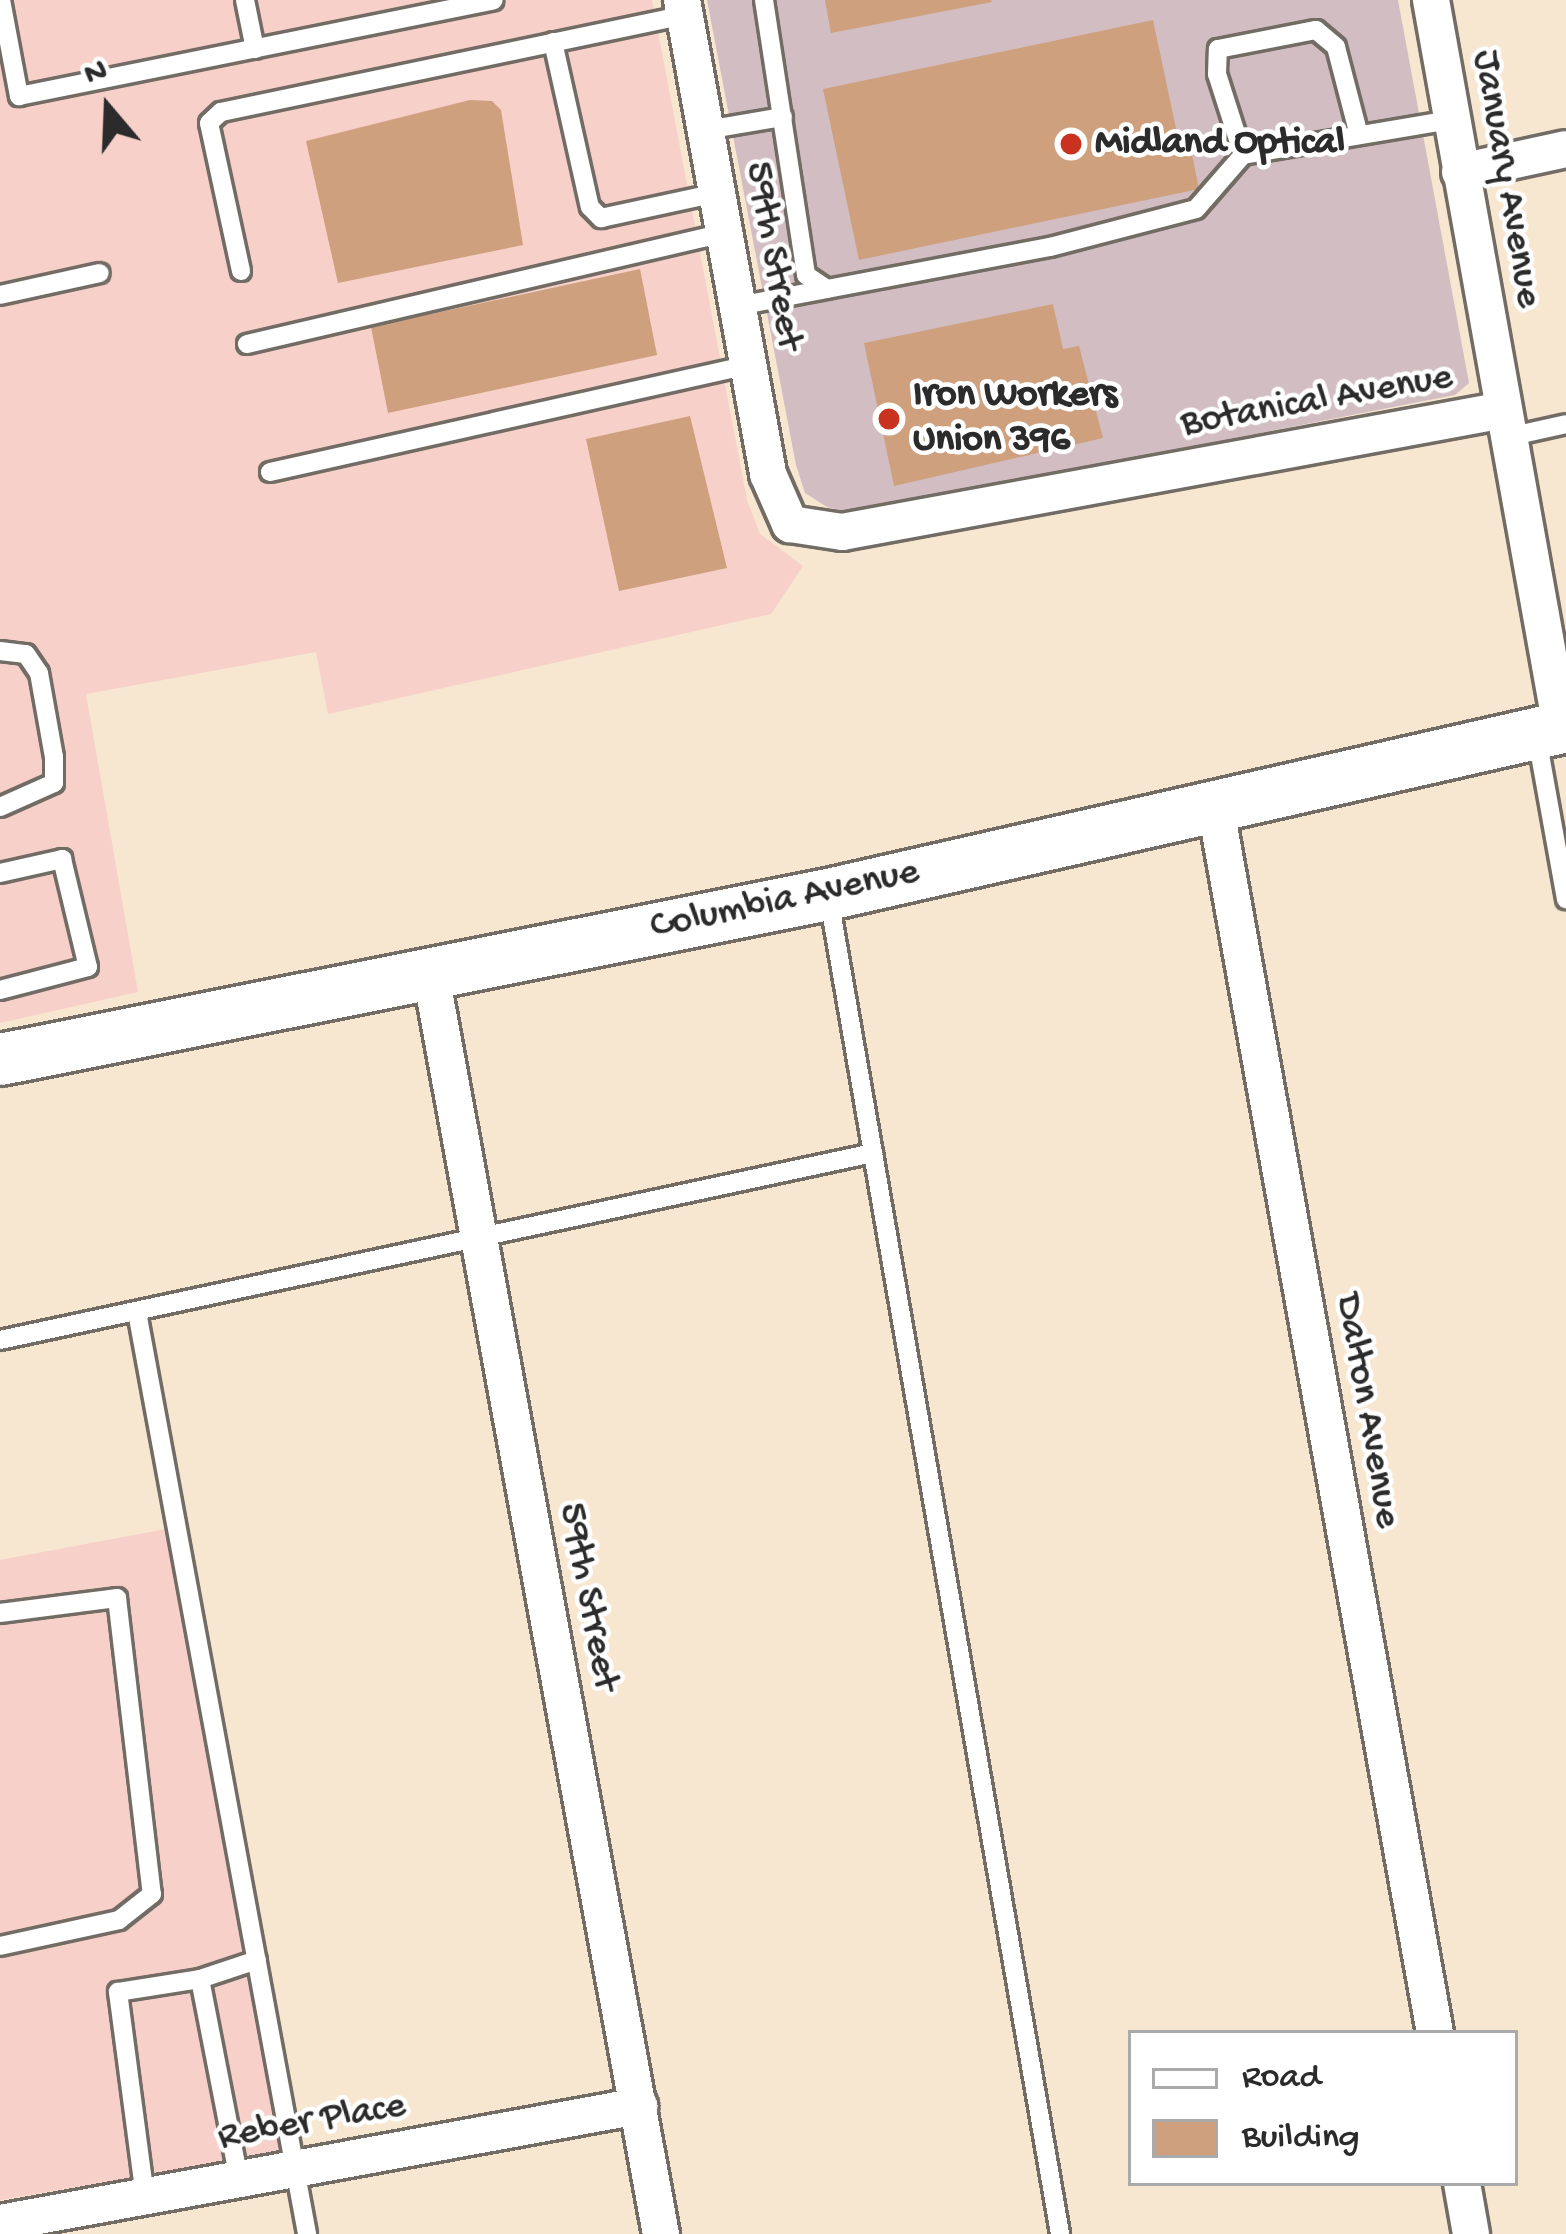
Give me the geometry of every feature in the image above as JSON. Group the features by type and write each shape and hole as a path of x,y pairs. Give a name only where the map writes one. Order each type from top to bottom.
{"street":[{"name":"January Avenue","path":"1431,0 1554,729"},
{"name":"59th Street","path":"683,7 768,474 790,524"},
{"path":"1460,172 1566,149"},
{"name":"Botanical Avenue","path":"790,524 842,532 1506,424"},
{"name":"Columbia Avenue","path":"0,1059 828,895 1554,729"},
{"name":"Dalton Avenue","path":"1215,803 1434,2030"},
{"name":"59th Street","path":"430,975 662,2234"},
{"name":"Reber Place","path":"0,2223 639,2106"},
{"path":"1463,2186 1471,2234"}],"lane":[{"path":"1,0 19,96 493,0"},
{"path":"245,0 255,49"},
{"path":"764,0 806,275 827,290"},
{"path":"241,271 209,123 221,112 554,42 683,7"},
{"path":"1243,155 1217,74 1218,50 1316,30 1336,47 1359,135"},
{"path":"554,42 590,207 601,218 717,193"},
{"path":"706,130 782,117"},
{"path":"738,306 1050,247 1196,209 1243,155 1451,120"},
{"path":"247,344 724,232"},
{"path":"0,295 100,274"},
{"path":"271,472 749,365"},
{"path":"1506,424 1566,424"},
{"path":"0,651 26,654 39,673 54,783 0,807"},
{"path":"1554,729 1566,898"},
{"path":"0,873 62,859 88,967 0,990"},
{"path":"828,895 1060,2234"},
{"path":"0,1340 477,1234 873,1154"},
{"path":"137,1312 307,2234"},
{"path":"0,1613 117,1598 152,1894 119,1920 0,1946"},
{"path":"145,2197 118,1992 200,1979 257,1960"},
{"path":"200,1979 239,2180"}],"shaded area":[{"path":"0,0 652,0 747,500 760,534 803,566 771,614 328,714 316,652 86,694 138,992 0,1023"},
{"path":"707,0 1398,0 1469,383 1455,395 850,513 827,507 805,493 796,465"},
{"path":"166,1529 281,2152 0,2200 0,1560"}],"building":[{"path":"825,0 991,0 992,2 831,33"},
{"path":"1153,20 1177,133 1187,130 1199,189 859,260 823,89"},
{"path":"470,100 492,101 501,110 523,245 338,283 306,141"},
{"path":"640,269 657,355 388,413 371,327"},
{"path":"1053,304 1063,349 1079,346 1103,438 894,486 864,343"},
{"path":"690,416 727,568 619,591 586,439"}],"place":[{"name":"Midland Optical","path":"1071,144"},
{"name":"Iron Workers Union 396","path":"889,419"}]}
